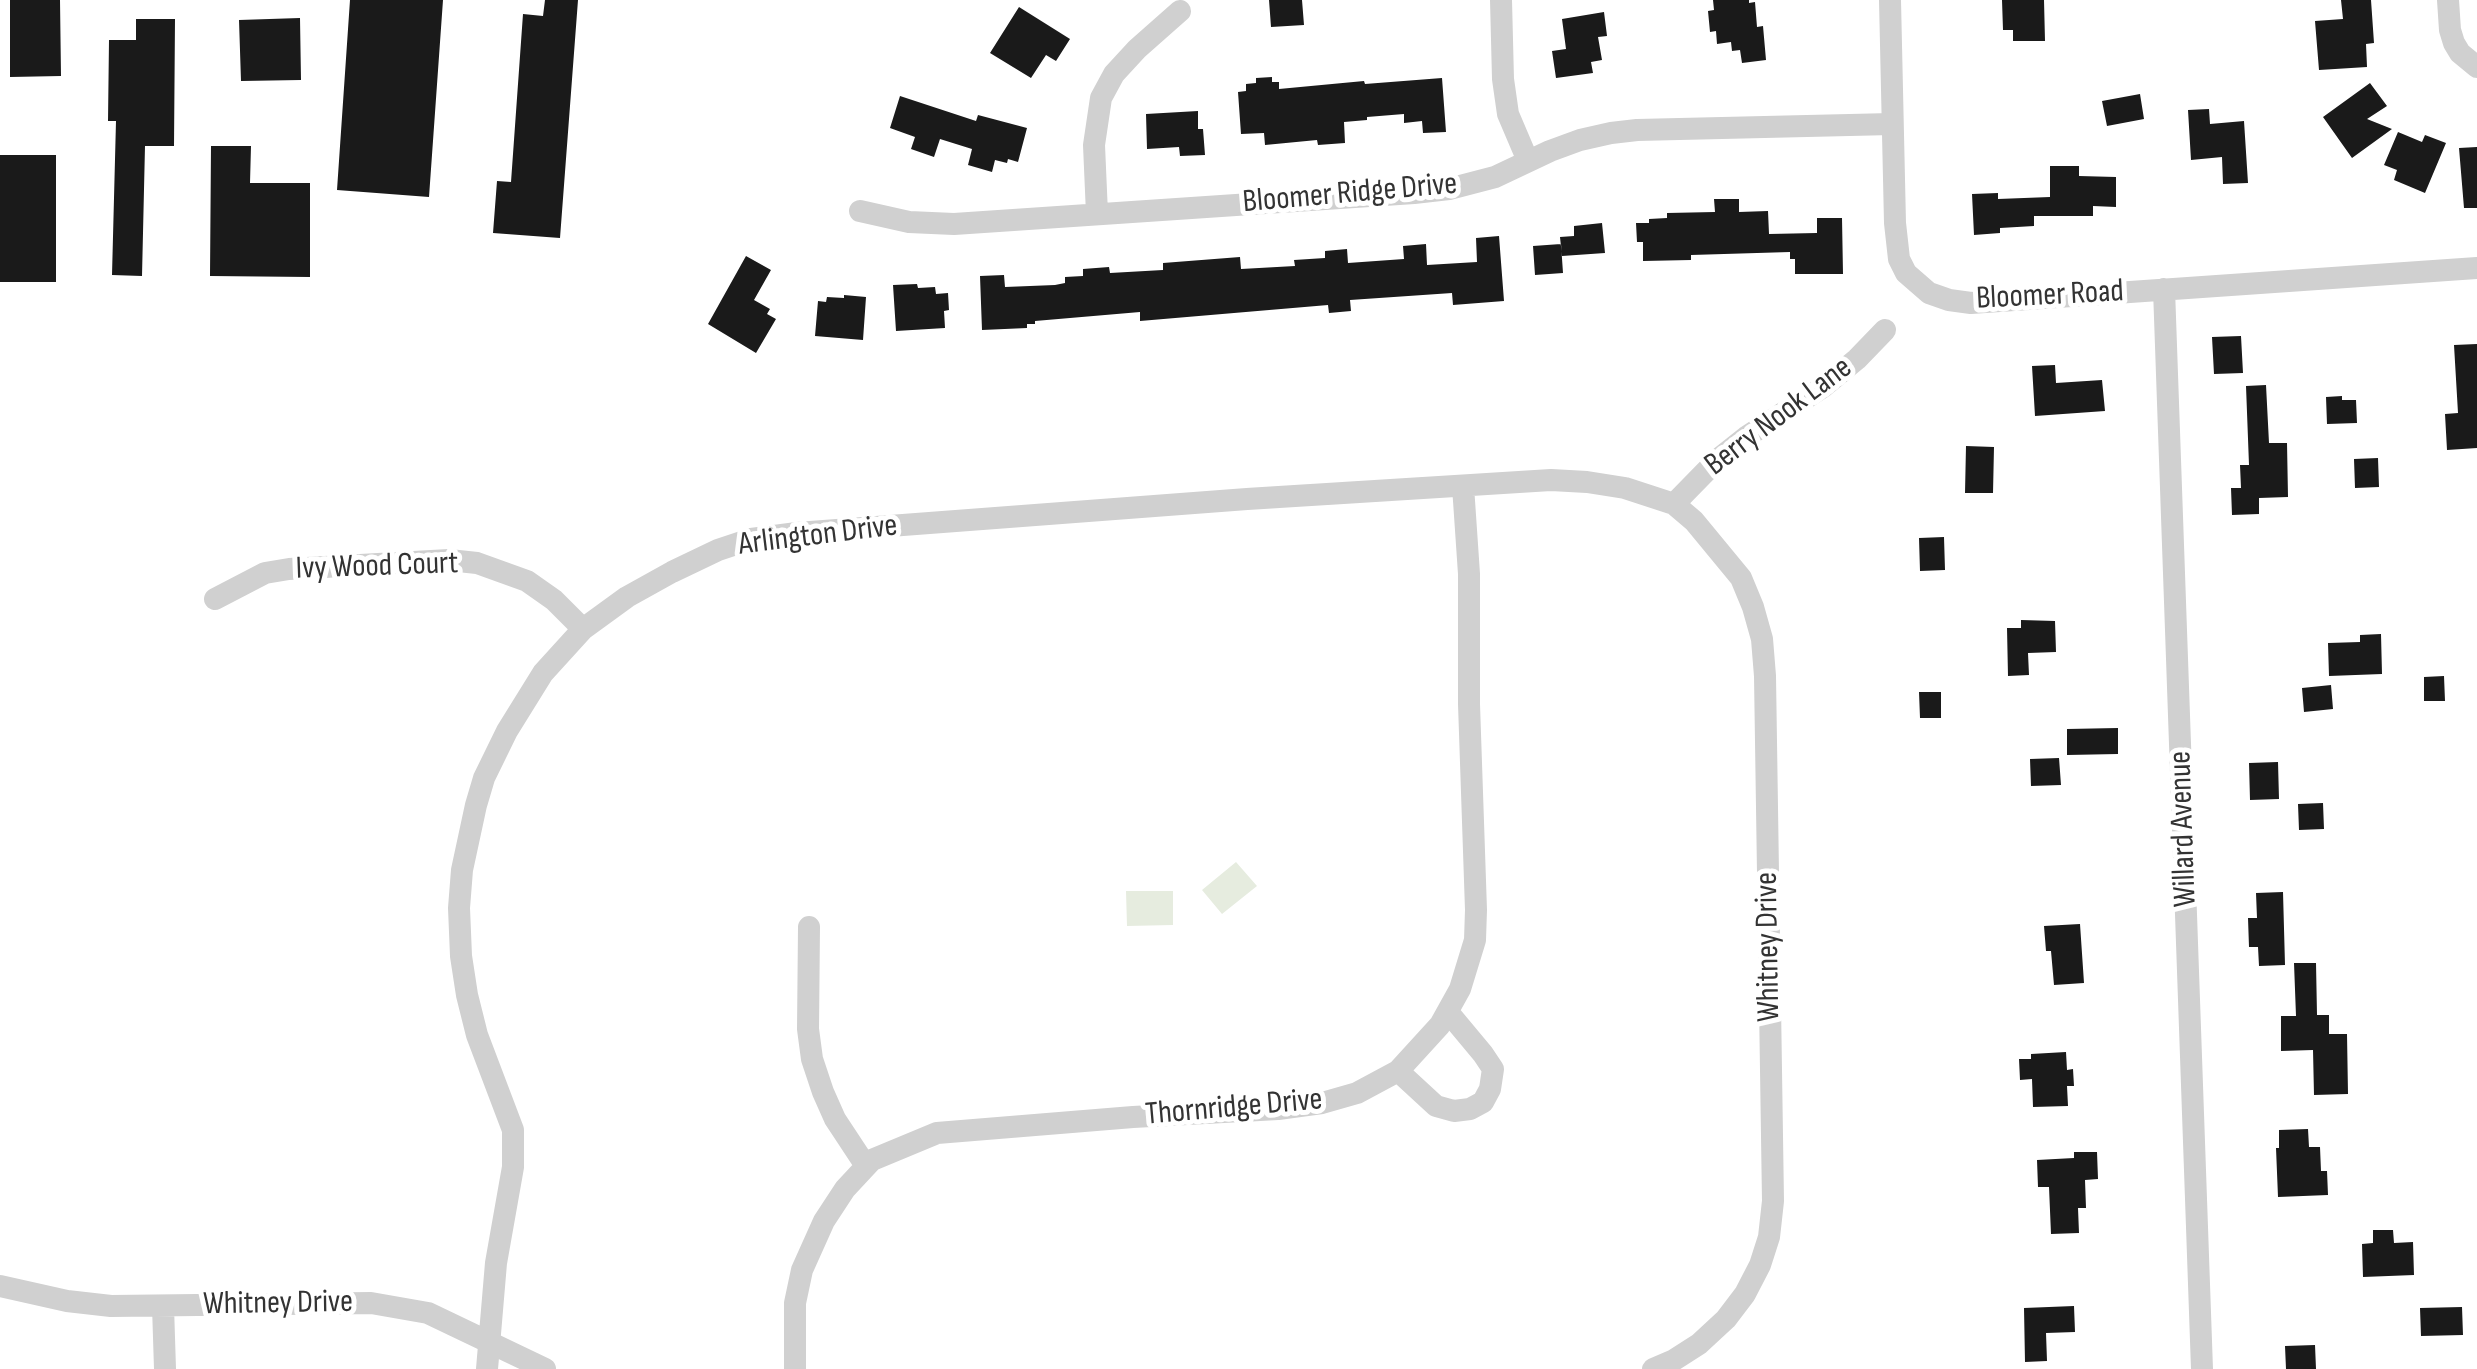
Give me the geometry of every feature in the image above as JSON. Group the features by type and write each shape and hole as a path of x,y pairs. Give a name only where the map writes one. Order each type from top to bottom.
{"street":[{"path":"1500,0 1508,114 1528,161"},
{"name":"Bloomer Road","path":"1890,0 1899,258 1906,273 1930,293 1971,303 2477,268"},
{"path":"2448,0 2454,43 2477,67"},
{"path":"1098,214 1094,145 1101,98 1114,74 1136,49 1180,10"},
{"name":"Bloomer Ridge Drive","path":"860,211 909,222 954,224 1448,188 1495,177 1580,140 1624,132 1892,124"},
{"name":"Willard Avenue","path":"2164,290 2202,1369"},
{"name":"Berry Nook Lane","path":"1674,504 1746,436 1822,388 1885,330"},
{"name":"Arlington Drive","path":"488,1369 496,1263 513,1166 513,1130 467,996 458,908 462,870 484,778 507,730 543,673 583,629 627,597 718,550 751,539 797,533 1550,480 1626,488 1674,504"},
{"name":"Thornridge Drive","path":"795,1369 795,1303 802,1270 824,1221 845,1189 872,1160 937,1133 1322,1104 1357,1093 1398,1072 1433,1034 1460,989 1475,940 1464,486"},
{"name":"Whitney Drive","path":"1653,1369 1699,1344 1726,1320 1745,1294 1769,1236 1773,1201 1762,639 1741,578 1694,521 1674,504"},
{"name":"Ivy Wood Court","path":"215,599 265,573 288,569 449,560 477,563 527,581 554,600 583,629"},
{"path":"809,927 808,1029 812,1059 835,1119 866,1166"},
{"path":"1398,1072 1436,1106 1454,1111 1483,1102 1493,1069 1448,1012"},
{"name":"Whitney Drive","path":"0,1286 112,1306 371,1303 428,1313 545,1369"},
{"path":"163,1306 165,1369"}],"shaded area":[{"path":"1236,862 1257,886 1222,914 1202,890"},
{"path":"1126,891 1173,891 1173,925 1127,926"}],"building":[{"path":"10,0 60,0 61,76 10,77"},
{"path":"350,0 443,0 429,197 337,190"},
{"path":"545,0 578,0 560,238 493,233 497,181 511,182 523,14 543,16"},
{"path":"1269,0 1302,0 1304,25 1271,27"},
{"path":"1713,0 1755,2 1757,27 1763,26 1766,60 1742,63 1740,50 1732,51 1731,42 1717,44 1716,31 1710,32 1708,11 1714,10"},
{"path":"2002,0 2044,0 2045,41 2013,41 2013,30 2003,30"},
{"path":"2341,0 2371,0 2374,43 2366,44 2367,67 2319,70 2315,21 2343,19"},
{"path":"1019,7 1070,39 1056,61 1046,55 1031,78 990,53"},
{"path":"1604,12 1607,36 1598,37 1602,60 1591,62 1593,73 1556,78 1552,51 1566,49 1562,19"},
{"path":"300,18 301,80 241,81 239,20"},
{"path":"136,19 175,19 174,146 145,146 142,276 112,275 116,121 108,121 109,40 136,40"},
{"path":"1272,77 1272,82 1279,82 1279,89 1442,78 1446,132 1423,133 1422,121 1404,123 1404,114 1344,122 1345,143 1318,145 1317,140 1265,145 1264,133 1241,134 1238,92 1246,91 1246,84 1256,83 1256,78"},
{"path":"2370,83 2387,106 2367,119 2392,129 2352,158 2323,117"},
{"path":"2140,94 2144,119 2107,126 2102,101"},
{"path":"900,96 976,121 978,115 1027,128 1018,162 995,160 992,172 968,165 972,149 940,139 934,157 911,149 915,137 890,128"},
{"path":"2209,109 2210,124 2244,121 2248,183 2223,184 2222,157 2191,160 2188,110"},
{"path":"1198,111 1205,155 1180,156 1179,147 1147,149 1146,114"},
{"path":"2398,132 2422,142 2425,135 2446,143 2425,193 2394,180 2397,170 2384,165"},
{"path":"211,146 251,146 250,183 310,183 310,277 210,276"},
{"path":"2477,147 2477,208 2464,208 2459,148"},
{"path":"0,155 56,155 56,282 0,282"},
{"path":"2050,166 2079,166 2079,176 2116,177 2116,207 2093,206 2093,216 2034,216 2034,226 2000,228 2000,233 1974,235 1972,194 1998,193 1998,199 2050,197"},
{"path":"1714,199 1739,199 1739,212 1768,211 1769,234 1817,233 1817,218 1842,218 1843,274 1795,274 1795,259 1790,259 1790,252 1691,255 1691,260 1643,261 1643,242 1637,242 1636,223 1667,218 1667,213 1715,212"},
{"path":"1602,223 1605,253 1562,256 1560,237 1574,236 1574,226"},
{"path":"1499,236 1504,301 1453,305 1452,293 1350,300 1351,311 1329,313 1328,305 1140,321 1140,312 1035,321 1027,324 1027,328 982,330 980,276 1004,275 1005,287 1055,285 1065,283 1065,277 1083,276 1083,269 1109,267 1110,273 1163,270 1163,263 1240,257 1241,269 1295,266 1294,260 1325,258 1325,251 1347,249 1348,263 1404,259 1403,246 1426,244 1427,265 1477,262 1476,238"},
{"path":"1561,244 1563,273 1535,275 1533,246"},
{"path":"746,256 771,270 754,300 770,309 767,314 776,319 756,353 708,324"},
{"path":"917,284 918,288 935,287 936,294 948,293 945,328 896,331 893,285"},
{"path":"844,295 866,297 863,340 815,336 818,301"},
{"path":"2241,336 2243,373 2214,374 2212,337"},
{"path":"2477,344 2477,448 2447,450 2445,414 2458,413 2454,345"},
{"path":"2055,365 2056,383 2102,380 2105,411 2035,416 2032,366"},
{"path":"2266,385 2269,443 2287,443 2288,497 2259,498 2259,514 2232,515 2231,488 2241,488 2240,465 2249,465 2246,386"},
{"path":"2342,396 2342,400 2356,400 2357,423 2327,424 2326,397"},
{"path":"1966,446 1994,447 1993,493 1965,493"},
{"path":"2378,458 2379,487 2355,488 2354,459"},
{"path":"1944,537 1945,570 1920,571 1919,538"},
{"path":"2021,620 2055,621 2056,652 2028,653 2029,675 2008,676 2007,628 2021,628"},
{"path":"2381,634 2382,674 2329,676 2328,643 2360,642 2360,635"},
{"path":"2444,676 2445,701 2424,701 2424,677"},
{"path":"2331,685 2333,709 2304,712 2302,688"},
{"path":"1919,692 1941,692 1941,718 1920,718"},
{"path":"2118,728 2118,754 2067,755 2067,729"},
{"path":"2059,758 2061,785 2031,786 2030,759"},
{"path":"2278,762 2279,799 2250,800 2249,763"},
{"path":"2323,803 2324,829 2299,830 2298,804"},
{"path":"2283,892 2285,965 2259,966 2258,947 2249,947 2248,918 2257,918 2256,893"},
{"path":"2080,924 2084,983 2054,985 2044,926"},
{"path":"2294,963 2316,963 2317,1015 2329,1015 2329,1034 2347,1034 2348,1094 2314,1095 2313,1050 2281,1051 2281,1016 2296,1016"},
{"path":"2066,1052 2067,1070 2073,1069 2074,1086 2067,1086 2068,1106 2033,1107 2032,1079 2020,1080 2019,1059 2031,1059 2031,1054"},
{"path":"2308,1129 2309,1147 2320,1147 2328,1195 2278,1197 2279,1130"},
{"path":"2074,1152 2097,1152 2098,1179 2085,1180 2086,1208 2078,1208 2079,1233 2051,1234 2049,1187 2038,1187 2037,1160 2074,1158"},
{"path":"2373,1230 2393,1230 2394,1243 2413,1242 2414,1275 2363,1277 2362,1244 2373,1243"},
{"path":"2074,1306 2075,1332 2046,1333 2047,1361 2025,1362 2024,1308"},
{"path":"2462,1307 2463,1335 2421,1336 2420,1308"},
{"path":"2315,1345 2316,1369 2286,1369 2285,1346"}]}
